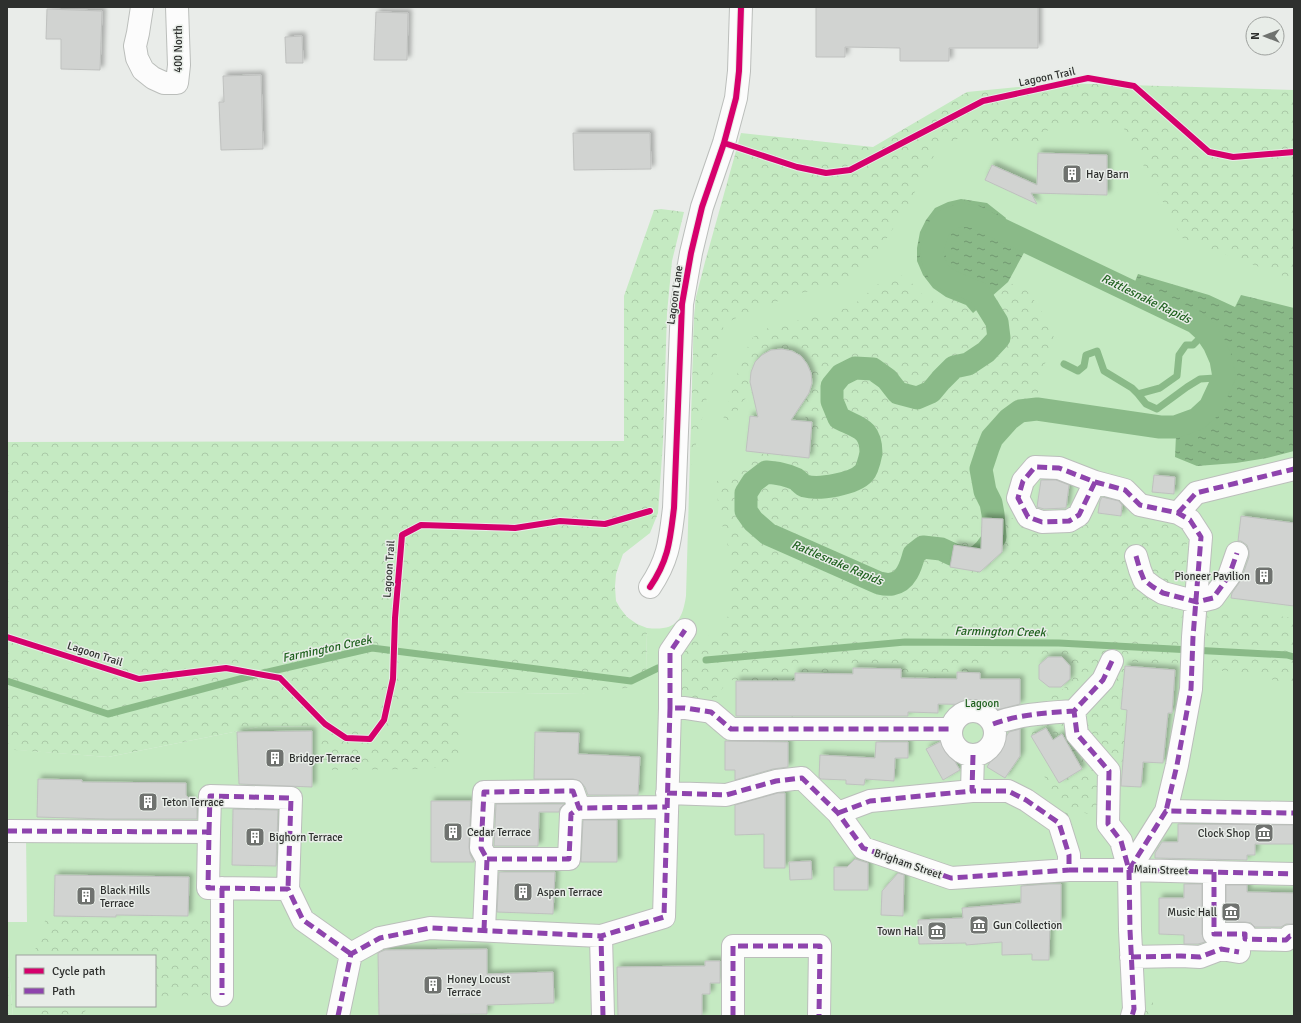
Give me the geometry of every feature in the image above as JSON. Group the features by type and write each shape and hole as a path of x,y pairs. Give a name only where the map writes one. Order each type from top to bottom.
{"street":[{"name":"400 North","path":"142,7 135,46 137,58 143,70 152,78 164,83 177,82 180,65 177,7"},
{"name":"Lagoon Lane","path":"650,587 660,572 665,560 669,546 673,514 681,320 684,289 702,207 724,143 734,105 739,71 741,7"},
{"path":"1095,482 1125,490 1140,505 1178,513 1196,493 1294,469"},
{"name":"Main Street","path":"1129,870 1166,811 1177,765 1191,689 1193,638 1201,537 1190,520 1178,513"},
{"path":"1136,556 1144,580 1153,587 1163,593 1197,602 1213,598 1229,576 1237,553"},
{"path":"350,954 380,938 430,928 601,936 664,917 670,708 670,652 685,630"},
{"path":"993,724 1010,718 1032,714 1074,711 1103,680 1112,661"},
{"path":"670,708 685,708 711,712 731,729 951,729"},
{"path":"970,711 977,711 984,714 993,724 995,731 991,745 980,754 967,754 956,747 951,735 951,729 953,722 958,716 970,711"},
{"path":"1074,711 1077,734 1109,772 1108,824 1121,841 1129,870 1134,1009 1132,1016"},
{"path":"972,791 973,755"},
{"name":"Brigham Street","path":"667,800 726,795 776,781 802,778 838,813 863,848 951,878 1069,870 1129,870"},
{"path":"484,930 487,859 482,848 484,792 573,791 579,808"},
{"path":"838,813 870,801 972,791 1008,791 1026,800 1059,823 1069,855 1069,870"},
{"path":"288,889 208,888 210,796 292,798 288,889 303,920 350,954"},
{"path":"487,859 569,859 571,814 579,808 667,800"},
{"path":"1166,811 1294,813"},
{"path":"7,831 209,832"},
{"name":"Main Street","path":"1129,870 1294,874"},
{"path":"1214,872 1214,934 1245,934 1245,939 1286,940 1290,936 1294,936"},
{"path":"222,888 222,994"},
{"path":"601,936 603,1016"},
{"path":"733,1016 734,946 820,946 819,1016"},
{"path":"1131,957 1200,957 1221,949 1238,952"},
{"path":"338,1016 350,954"}],"green space":[{"path":"1059,83 1294,90 1294,280 1182,238 1122,125 1051,124 1042,141 983,143 981,128 938,148 909,203 887,238 860,270 843,285 800,293 751,311 724,324 690,470 694,319 696,297 741,133 873,147 967,92"},
{"name":"Lagoon","path":"982,112 1133,115 1294,251 1294,1016 13,1016 7,946 7,922 27,922 26,835 7,834 7,749 108,757 258,727 320,726 461,692 582,694 646,673 647,628 664,628 676,623 682,612 686,596 694,319 696,297 759,173 818,203"},
{"path":"661,209 684,212 672,261 667,313 663,442 658,513 650,533 623,554 616,574 615,587 616,601 627,617 637,624 647,628 646,685 582,694 461,692 458,765 425,769 320,770 320,726 258,727 108,757 7,750 7,442 624,441 624,296 654,210"},
{"path":"901,275 914,285 925,297 940,304 946,297 966,305 973,313 1008,282 1026,290 1040,308 1054,334 1051,350 1040,375 1037,401 1019,403 1008,408 998,415 983,435 975,459 974,471 975,483 983,505 986,522 980,538 972,548 954,545 951,567 981,572 1002,552 1003,519 1014,518 1042,537 1048,538 1059,537 1095,521 1103,520 1128,524 1168,522 1182,533 1187,540 1185,590 1178,665 1125,661 1121,709 1125,733 1119,810 1103,819 1082,812 1069,820 1044,776 1051,770 1059,783 1082,769 1062,735 1056,738 1051,727 1041,731 1039,749 1028,734 1028,723 1037,706 1063,689 1073,679 1073,665 1063,654 992,654 980,673 957,672 939,678 901,678 901,669 835,668 835,674 795,673 795,720 781,720 781,681 728,680 716,698 682,700 679,660 689,638 717,635 731,611 730,554 718,509 717,481 738,471 757,453 809,458 812,423 805,422 806,411 798,406 804,401 808,394 812,379 808,365 799,355 788,350 776,349 765,353 756,362 751,375 752,392 740,404 733,422 721,426 743,356 753,337 768,328 851,307 884,279"},
{"path":"1208,607 1294,618 1294,690 1286,685 1255,673 1208,670 1205,663"},
{"path":"46,918 214,921 212,995 156,996 156,955 33,955"},
{"path":"7,946 13,1016 7,1016"},
{"path":"1141,1000 1153,1001 1153,1016 1138,1016"},
{"path":"30,1007 98,1007 87,1009 81,1016 30,1016"}],"water":[{"path":"961,199 987,203 1006,218 1003,225 1032,238 1008,282 973,313 966,305 946,297 933,288 923,275 917,261 917,248 920,232 926,220 935,208 948,202"},
{"path":"1138,274 1209,295 1235,307 1241,295 1294,308 1294,451 1267,458 1236,463 1197,466 1175,457 1176,435 1198,429 1214,414 1225,398 1231,377 1227,351 1214,329 1195,314 1134,284"}],"building":[{"path":"816,7 1038,7 1038,48 949,48 949,61 900,61 900,48 845,47 845,57 816,57"},
{"path":"47,9 102,11 100,70 61,69 61,39 46,39"},
{"path":"376,12 408,13 407,60 374,60"},
{"path":"302,36 303,63 286,63 285,37"},
{"path":"261,75 263,149 221,150 219,102 224,102 223,76"},
{"path":"573,133 650,133 651,169 574,170"},
{"name":"Hay Barn","path":"1038,153 1107,155 1107,195 1031,193 1037,204 985,180 992,165 1037,185"},
{"path":"782,349 792,351 801,356 811,373 812,383 809,393 791,420 812,422 809,458 746,451 750,416 758,417 750,382 751,372 755,362 762,355 771,350"},
{"path":"1154,475 1175,477 1174,494 1152,492"},
{"path":"1041,480 1056,480 1069,485 1066,508 1044,509 1037,507"},
{"path":"1102,497 1119,501 1122,505 1121,516 1098,513"},
{"name":"Pioneer Pavilion","path":"1241,516 1294,523 1294,606 1231,598 1232,593 1241,580 1249,557 1247,545 1241,541 1238,541"},
{"path":"982,518 1003,519 1002,552 980,572 950,567 954,545 981,549"},
{"path":"1048,657 1062,657 1070,666 1070,679 1061,687 1049,687 1039,679 1039,665"},
{"path":"1125,666 1175,670 1172,713 1168,713 1163,763 1143,762 1141,787 1121,786 1127,710 1121,709"},
{"path":"853,668 901,669 901,678 957,679 957,672 980,673 980,679 1020,679 1020,704 997,710 997,705 938,704 938,713 908,712 908,716 736,716 736,681 795,681 795,673 853,674"},
{"path":"1046,728 1053,740 1062,734 1082,769 1059,783 1031,736"},
{"path":"1020,729 1020,756 1005,778 987,767 1009,732"},
{"name":"Bridger Terrace","path":"312,731 312,787 239,784 237,732"},
{"path":"535,732 579,733 578,754 640,757 638,795 588,795 585,787 580,781 573,779 534,779"},
{"path":"725,741 788,742 788,767 773,769 735,780 735,770 725,770"},
{"path":"876,742 908,742 908,758 895,758 894,781 865,779 864,785 846,784 846,780 821,779 819,777 820,755 875,758"},
{"path":"943,742 960,770 943,780 926,749"},
{"path":"38,779 82,780 82,782 186,783 186,795 197,808 197,819 37,817"},
{"path":"778,793 785,793 785,868 764,868 764,834 735,835 735,805"},
{"name":"Cedar Terrace","path":"431,801 471,801 469,847 470,854 474,862 431,862"},
{"path":"496,804 564,804 560,808 559,812 539,812 538,846 494,846"},
{"name":"Bighorn Terrace","path":"233,809 278,810 276,866 232,865"},
{"path":"583,820 617,820 617,862 581,862"},
{"path":"1178,824 1293,825 1293,844 1255,844 1255,855 1247,855 1247,860 1155,858 1155,853 1162,842 1178,842"},
{"path":"855,859 868,863 868,890 834,890 834,867 847,867"},
{"path":"811,861 812,879 790,880 789,862"},
{"name":"Aspen Terrace","path":"499,872 555,872 553,914 497,912"},
{"path":"898,873 904,875 903,916 881,915 882,891"},
{"path":"55,875 189,877 188,916 54,916"},
{"path":"1061,884 1061,922 1050,921 1049,960 1032,960 1032,954 1002,955 1002,942 966,945 966,943 919,944 918,920 963,918 962,908 1021,903 1021,886"},
{"path":"1184,884 1202,884 1202,934 1205,942 1198,944 1184,944 1184,935 1159,934 1159,898 1184,898"},
{"path":"1226,885 1247,885 1247,892 1294,893 1294,924 1286,924 1281,927 1255,927 1251,923 1226,922"},
{"name":"Honey Locust Terrace","path":"487,949 487,974 553,972 554,1003 487,1005 487,1014 379,1015 378,953 385,950"},
{"path":"705,961 720,961 720,983 710,983 710,994 702,994 702,1016 618,1016 617,967 705,966"}],"waterway":[{"name":"Rattlesnake Rapids","path":"960,215 973,216 1195,322 1206,332 1214,344 1221,360 1224,377 1210,407 1197,419 1175,427 1160,427 1037,409 1020,411 1009,419 992,438 981,469 985,491 991,503 995,537 985,550 975,559 954,555 941,549 923,547 914,554 907,573 901,580 897,583 882,584 768,534 753,521 746,511 746,493 753,482 766,472 788,476 796,479 805,486 811,487 827,487 845,483 859,477 864,473 871,453 869,438 862,430 839,418 832,401 832,386 841,375 855,368 873,369 887,379 898,393 917,398 931,392 954,367 968,364 986,352 999,338 997,322 979,293 948,280 939,273 933,260 932,249 939,228 947,220 960,215"},
{"path":"1064,364 1078,371 1084,366 1086,355 1097,351 1104,371 1132,388 1138,394 1160,388 1177,376 1179,355 1186,345 1193,345 1200,338"},
{"path":"1138,394 1146,404 1157,409 1200,379 1231,377"},
{"name":"Farmington Creek","path":"706,660 905,642 1059,643 1287,655 1294,657"},
{"name":"Farmington Creek","path":"7,681 108,714 255,675 372,648 631,681 658,668"}],"marked path":[{"path":"1095,482 1079,515 1069,521 1042,522 1028,517 1018,498 1023,481 1035,467 1059,468 1095,482 1125,490 1140,505 1178,513 1190,520 1201,537 1193,637 1191,689 1177,765 1166,811"},
{"path":"1178,513 1196,493 1294,469"},
{"path":"1136,556 1144,580 1153,587 1163,593 1197,602 1213,598 1229,576 1237,553"},
{"path":"670,708 670,652 685,630"},
{"path":"1112,661 1103,680 1074,711 1077,734 1109,771 1108,824 1121,841 1129,870 1134,1009 1132,1016"},
{"path":"603,1016 601,936 664,917 670,708 685,708 711,712 731,729 951,729"},
{"path":"993,724 1023,716 1074,711"},
{"path":"973,755 972,791 1008,791 1026,800 1059,823 1069,855 1069,870 1294,874"},
{"path":"667,793 726,795 776,781 802,778 838,813 863,848 951,878 1069,870"},
{"path":"484,930 487,859 481,848 484,792 573,791 579,808 667,807"},
{"path":"838,813 870,801 972,791"},
{"path":"209,832 210,796 291,798 288,889"},
{"path":"487,859 569,859 571,814 579,808"},
{"path":"1129,870 1166,811 1294,813"},
{"path":"7,831 209,832 208,888 288,889 303,920 351,954"},
{"path":"1214,872 1214,934 1245,934 1245,939 1286,940 1290,936 1294,936"},
{"path":"222,888 222,995"},
{"path":"338,1016 351,954 380,938 430,928 601,936"},
{"path":"733,1016 733,946 820,946 819,1016"},
{"path":"1131,957 1200,957 1221,949 1239,952"}],"cycle path":[{"path":"650,587 665,558 670,540 674,508 682,304 691,253 702,207 724,143 736,98 739,71 741,7"},
{"name":"Lagoon Trail","path":"724,143 797,167 826,173 850,170 983,101 1088,78 1134,86 1209,152 1233,157 1294,152"},
{"name":"Lagoon Trail","path":"7,637 139,679 226,668 280,678 325,724 346,738 370,739 384,720 393,679 395,618 402,535 421,525 515,528 560,521 605,524 650,511"}],"place":[{"name":"Hay Barn","path":"1072,174"},
{"name":"Pioneer Pavilion","path":"1264,576"},
{"name":"Bridger Terrace","path":"275,758"},
{"name":"Teton Terrace","path":"148,802"},
{"name":"Cedar Terrace","path":"453,832"},
{"name":"Clock Shop","path":"1264,833"},
{"name":"Bighorn Terrace","path":"255,837"},
{"name":"Aspen Terrace","path":"523,892"},
{"name":"Black Hills Terrace","path":"86,896"},
{"name":"Music Hall","path":"1231,912"},
{"name":"Gun Collection","path":"979,925"},
{"name":"Town Hall","path":"937,931"},
{"name":"Honey Locust Terrace","path":"433,985"}]}
